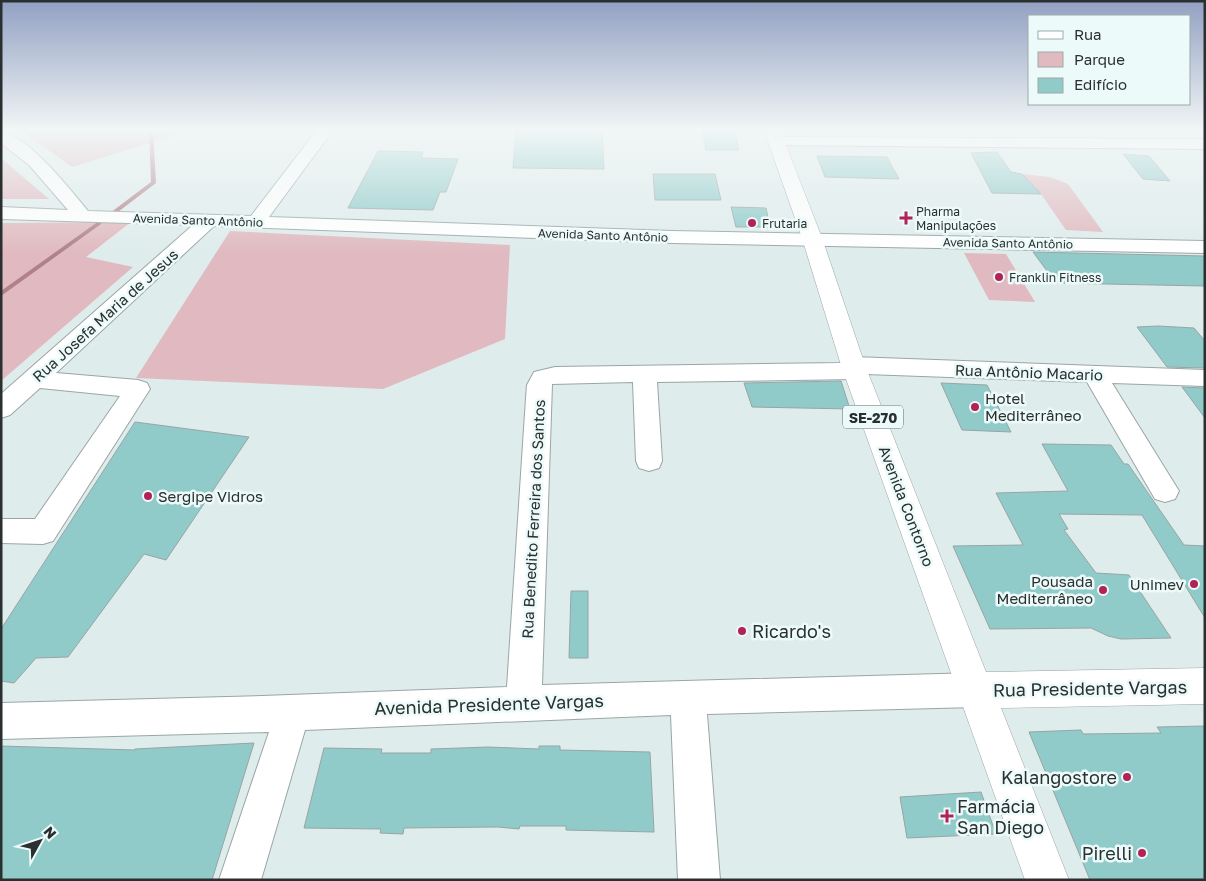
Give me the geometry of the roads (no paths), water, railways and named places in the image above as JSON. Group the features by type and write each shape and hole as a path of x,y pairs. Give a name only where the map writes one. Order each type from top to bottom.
{"main road":[{"name":"Avenida Contorno","path":"788,171 855,368 1047,880"},
{"name":"Rua Presidente Vargas","path":"976,690 1205,686"}],"street":[{"path":"46,171 82,215"},
{"path":"256,222 294,171"},
{"name":"Avenida Santo Antônio","path":"1,213 542,234 1205,247"},
{"name":"Rua Josefa Maria de Jesus","path":"1,409 209,221"},
{"name":"Rua Antônio Macario","path":"855,368 1205,378"},
{"name":"Rua Benedito Ferreira dos Santos","path":"524,703 539,384 543,378 555,375 645,375 855,368"},
{"path":"1094,374 1165,491"},
{"path":"645,375 649,461"},
{"path":"1,531 43,532 138,389 35,378"},
{"name":"Avenida Presidente Vargas","path":"1,721 688,697 976,690"},
{"path":"688,697 698,880"},
{"path":"240,880 293,712"}],"waterway":[{"path":"112,214 154,183 153,171"},
{"path":"1,294 99,223"}],"place":[{"name":"Pharma Manipulações","path":"906,218"},
{"name":"Frutaria","path":"752,223"},
{"name":"Franklin Fitness","path":"999,277"},
{"name":"Hotel Mediterrâneo","path":"975,407"},
{"name":"Sergipe Vidros","path":"148,496"},
{"name":"Unimev","path":"1194,584"},
{"name":"Pousada Mediterrâneo","path":"1103,590"},
{"name":"Ricardo's","path":"742,631"},
{"name":"Kalangostore","path":"1127,777"},
{"name":"Farmácia San Diego","path":"947,816"},
{"name":"Pirelli","path":"1142,853"}]}
